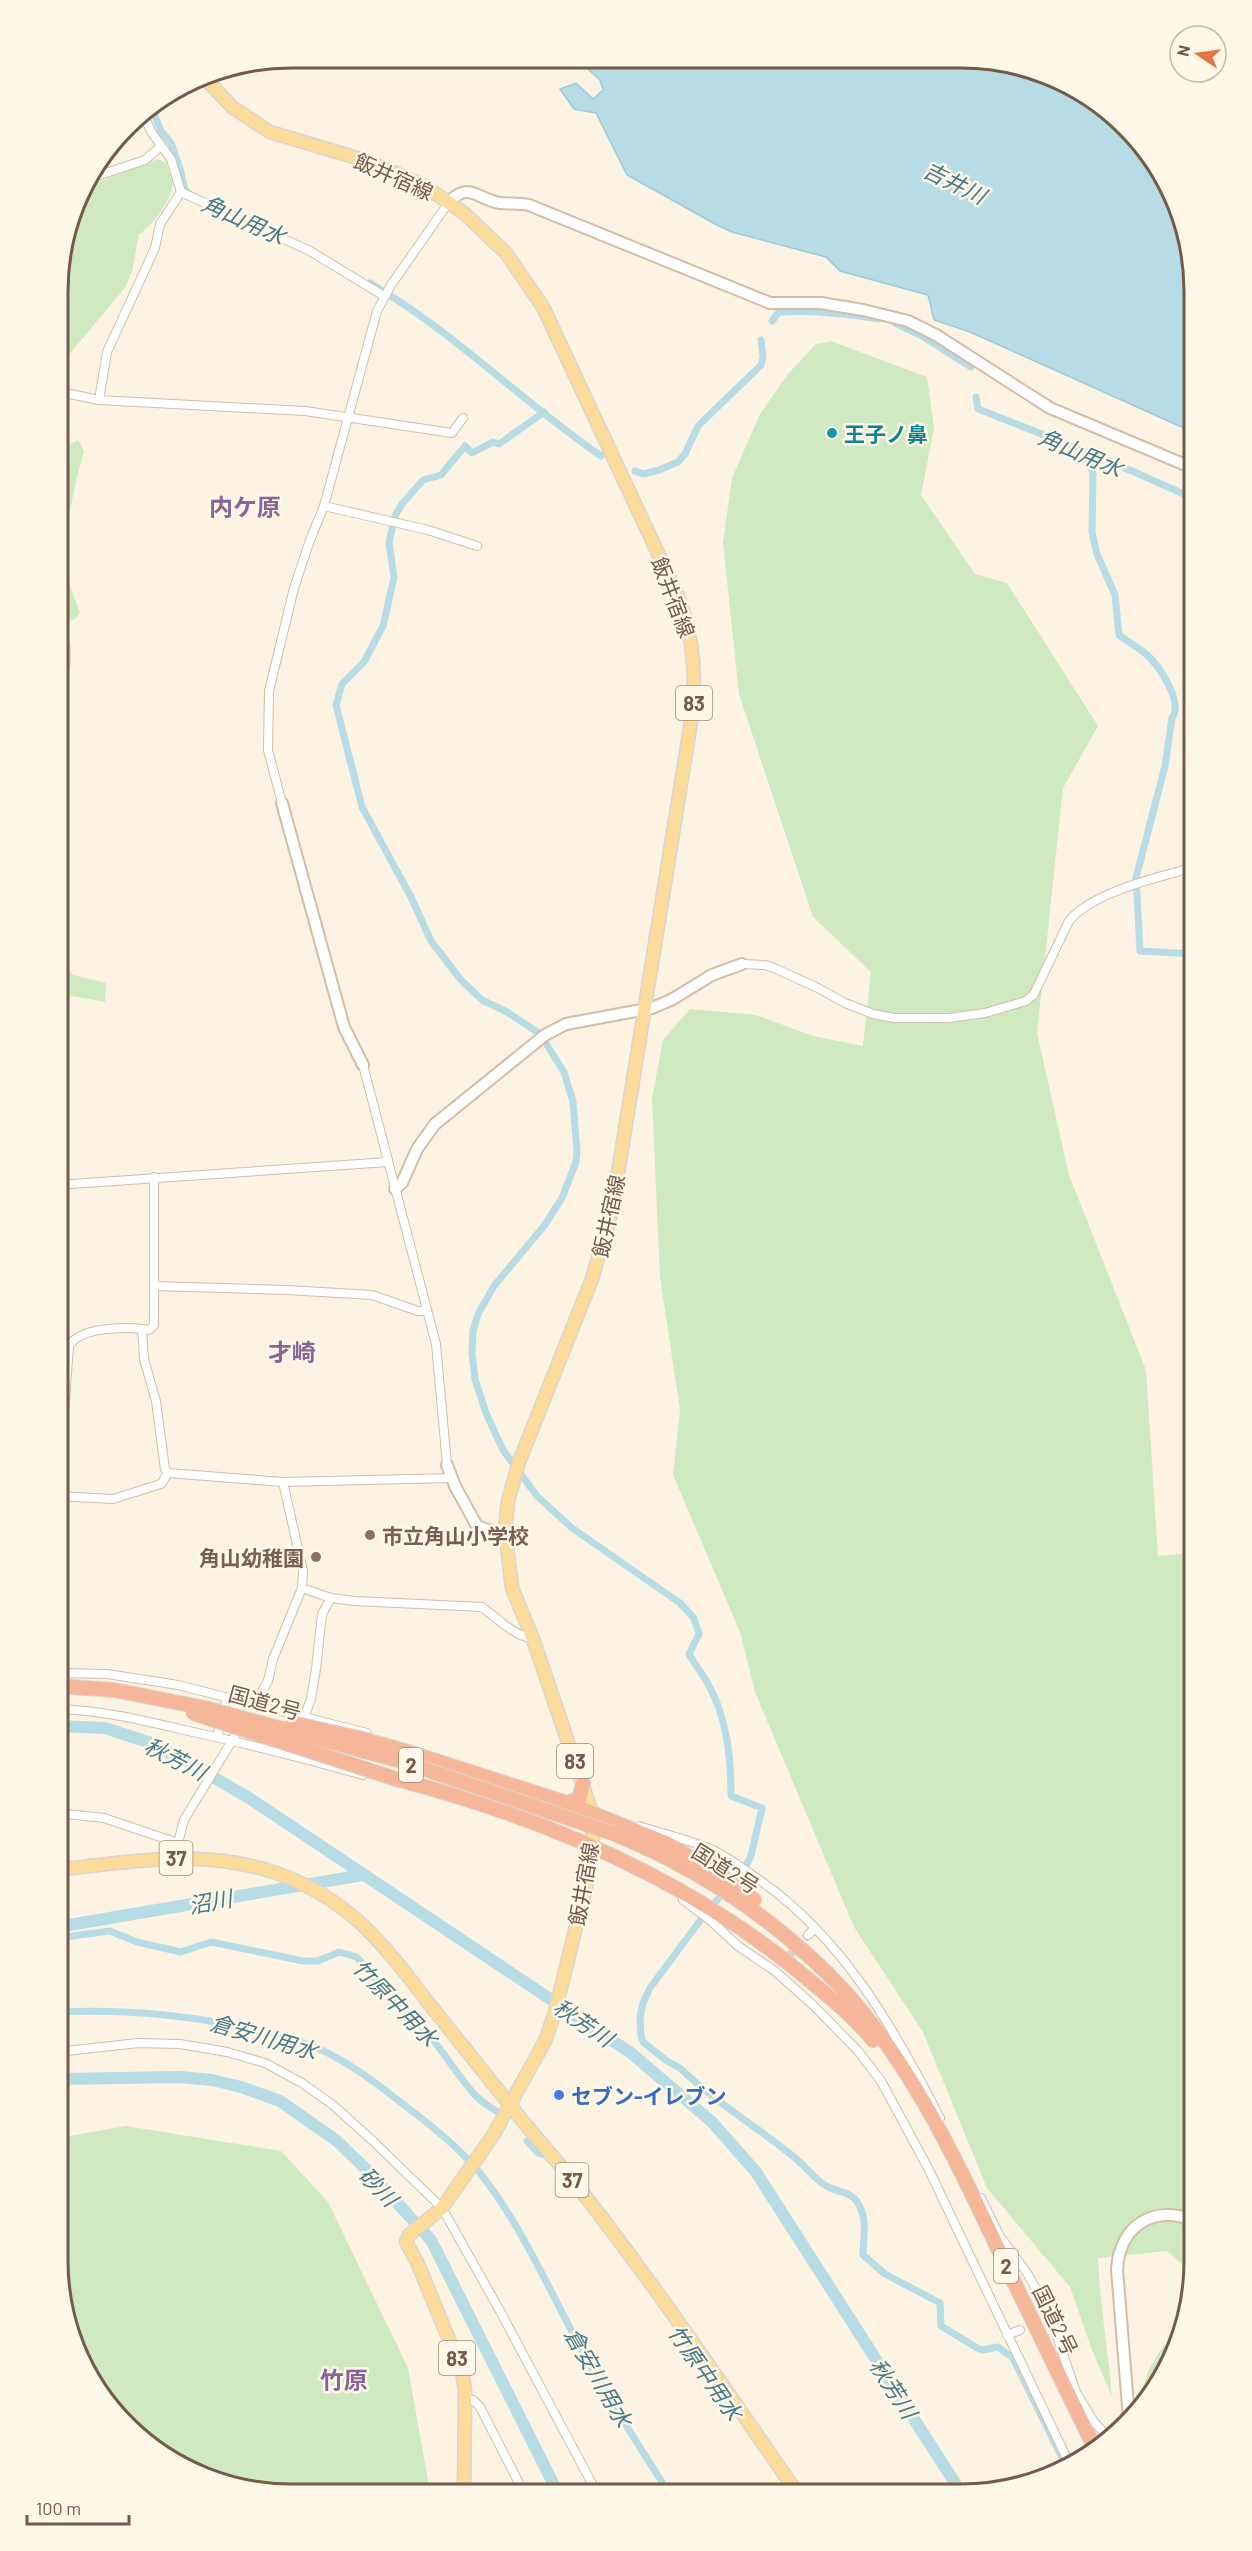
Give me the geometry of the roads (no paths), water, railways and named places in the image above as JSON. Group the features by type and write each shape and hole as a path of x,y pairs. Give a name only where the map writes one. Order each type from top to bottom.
{"highway":[{"path":"68,1687 114,1690 128,1699 197,1709 224,1709 307,1725 405,1751 567,1803 668,1844 719,1880"},
{"path":"197,1709 396,1779 500,1810 593,1846 653,1878 716,1919 775,1952 867,2032 912,2084"},
{"name":"国道2号","path":"197,1709 401,1761 514,1797 615,1834 719,1880 735,1891 826,1972 871,2024 912,2084 965,2180 1092,2441"},
{"path":"567,1803 579,1799 583,1783"}],"main road":[{"name":"飯井宿線","path":"209,83 222,98 260,126 283,136 377,165 423,185 449,202 488,234 506,253 543,307 687,619 696,674 694,701 612,1210 592,1280 519,1462 508,1501 504,1531 512,1588 533,1639 583,1783 598,1817 593,1846 559,1996 545,2041 492,2137 439,2210 409,2235 405,2242 417,2262 462,2371 465,2400 464,2484"},
{"name":"37","path":"68,1869 174,1858 212,1858 250,1865 293,1879 344,1908 379,1939 510,2106 582,2192 792,2484"}],"street":[{"path":"99,400 107,352 155,248 160,224 181,192 175,168 146,121"},
{"path":"100,175 145,160 161,146"},
{"path":"504,1531 486,1530 477,1526 451,1478 447,1465 436,1344 363,1065 344,1027 268,750 268,691 294,588 324,506 372,324 384,296 449,202 456,195 467,191 498,203 529,205 770,303 821,303 908,321 936,335 1050,408 1184,464"},
{"path":"181,192 310,251 384,296"},
{"path":"70,394 99,400 305,411 452,433 463,418"},
{"path":"324,506 428,530 477,546"},
{"path":"395,1189 402,1183 417,1149 435,1124 482,1088 527,1048 566,1024 643,1011 671,1000 712,975 742,964 774,968 873,1014 894,1018 923,1019 985,1013 1026,1001 1034,994 1069,921 1076,912 1132,885 1184,870"},
{"path":"68,1184 388,1162"},
{"path":"68,1353 73,1340 83,1335 124,1327 149,1330 154,1325 154,1178"},
{"path":"154,1286 372,1295 418,1311 426,1311"},
{"path":"142,1329 144,1359 156,1401 165,1469 168,1473"},
{"path":"168,1473 283,1482 451,1478"},
{"path":"68,1497 113,1499 161,1484 168,1473"},
{"path":"174,1858 184,1821 268,1681 273,1659 302,1588 303,1571 283,1482"},
{"path":"302,1588 331,1598 355,1601 482,1607 513,1630 533,1639"},
{"path":"292,1756 310,1699 322,1614 331,1598"},
{"path":"68,1674 129,1677 204,1690 377,1737 468,1766 472,1774"},
{"path":"217,1737 227,1697"},
{"path":"68,1710 94,1712 217,1737 432,1796 500,1810 508,1785"},
{"path":"365,1776 377,1737"},
{"path":"68,1814 104,1818 178,1843"},
{"path":"598,1817 638,1825 714,1851 732,1861 791,1904 861,1980 906,2052 999,2235 1027,2273 1050,2316 1076,2392 1094,2422 1103,2432"},
{"path":"716,1919 738,1946 777,1968 858,2051 880,2081 928,2168 1067,2457"},
{"path":"808,1935 815,1928"},
{"path":"68,2051 138,2043 180,2044 227,2052 265,2063 302,2083 333,2105 399,2165 439,2210 506,2322 592,2484"},
{"path":"1128,2408 1117,2269 1121,2246 1133,2228 1152,2217 1173,2214 1184,2218"},
{"path":"1040,2321 1050,2316"},
{"path":"1007,2335 1020,2330"},
{"path":"465,2400 473,2400 480,2407 519,2484"}],"water":[{"name":"吉井川","path":"587,68 976,68 1033,79 1073,97 1108,123 1129,144 1155,179 1173,219 1184,276 1184,428 970,332 934,320 928,295 840,271 826,257 732,232 627,175 596,113 574,109 560,89 576,83 593,99 603,90 600,80"}],"waterway":[{"name":"角山用水","path":"154,114 161,131 171,143 185,190 191,195"},
{"name":"角山用水","path":"370,283 383,291"},
{"name":"角山用水","path":"391,296 445,334 548,417 601,456"},
{"name":"角山用水","path":"772,321 779,312 792,311 829,312 878,319"},
{"name":"角山用水","path":"895,323 922,336 971,367"},
{"name":"角山用水","path":"635,471 643,474 678,462 685,454 698,426 761,365 763,357 761,340"},
{"name":"角山用水","path":"976,397 978,409 1098,456 1184,494"},
{"path":"544,412 499,444 493,442 472,453 465,446 441,475 423,480 402,504 395,516 389,542 394,578 383,626 364,662 342,684 336,705 362,807 411,897 431,941 461,980 482,1000 507,1012 540,1034 564,1072 573,1102 576,1162 562,1198 544,1226 494,1286 478,1314 473,1331 472,1354 475,1379 486,1413 503,1450 537,1496 572,1528 680,1603 694,1618 699,1634 689,1654 707,1682 719,1709 729,1752 731,1796 762,1808 751,1856 746,1865"},
{"path":"1080,450 1093,474 1092,532 1097,554 1115,595 1119,635 1151,659 1168,684 1175,703 1165,766 1136,878 1140,951 1184,953"},
{"name":"秋芳川","path":"68,1726 105,1728 148,1742 179,1757 249,1798 631,2053 712,2122 756,2172 956,2484"},
{"path":"741,1871 699,1922 650,1988 640,2017 643,2042 794,2157 824,2184 853,2197 862,2211 863,2255 885,2274 940,2303 941,2326 979,2349 998,2347 1013,2358 1062,2459"},
{"name":"沼川","path":"68,1925 363,1875"},
{"name":"竹原中用水","path":"68,1937 110,1931 137,1942 181,1952 211,1942 303,1961 318,1961 339,1952 357,1957 394,2004 416,2020 477,2097 499,2113"},
{"name":"倉安川用水","path":"68,2012 105,2011 176,2016 256,2030 309,2045 355,2068 420,2117 470,2162"},
{"name":"砂川","path":"68,2079 180,2077 212,2080 241,2087 280,2101 337,2141 369,2172 431,2240 553,2484"},
{"name":"竹原中用水","path":"527,2141 538,2153 546,2155 550,2160"},
{"name":"倉安川用水","path":"476,2168 508,2212 595,2374 663,2484"}],"tunnel":[{"path":"780,1965 808,1935"}],"place":[{"name":"王子ノ鼻","path":"832,433"},
{"name":"市立角山小学校","path":"370,1535"},
{"name":"角山幼稚園","path":"316,1557"},
{"name":"セブン-イレブン","path":"559,2095"}],"district":[{"name":"内ケ原","path":"245,506"},
{"name":"才崎","path":"292,1351"},
{"name":"竹原","path":"344,2379"}]}
